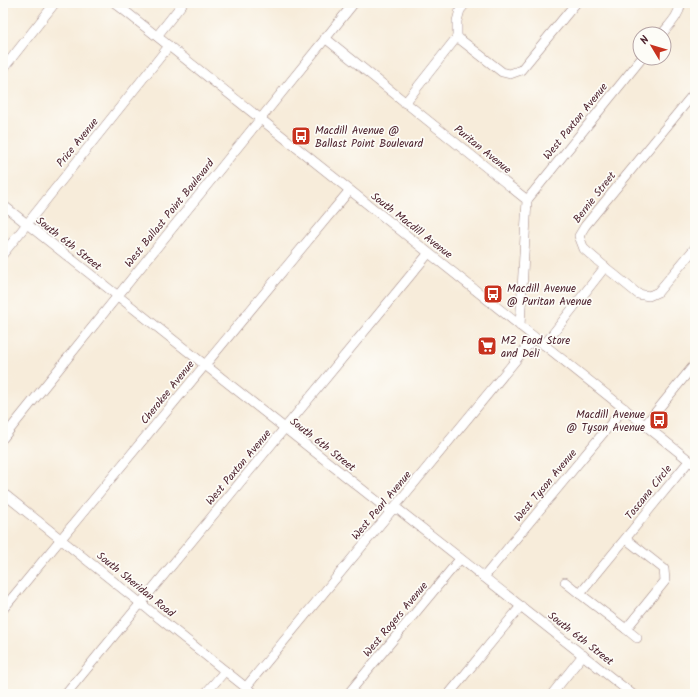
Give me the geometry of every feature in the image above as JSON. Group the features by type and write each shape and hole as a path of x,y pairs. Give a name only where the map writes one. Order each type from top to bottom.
{"street":[{"path":"3,68 55,3"},
{"name":"South Macdill Avenue","path":"115,3 692,463"},
{"path":"157,36 183,3"},
{"name":"West Ballast Point Boulevard","path":"3,438 354,3"},
{"path":"405,103 457,37 456,21 460,10 466,3"},
{"path":"457,37 502,72 510,74 521,70 576,3"},
{"path":"668,26 676,16 681,3"},
{"name":"Puritan Avenue","path":"325,38 526,200"},
{"name":"Price Avenue","path":"3,254 169,46"},
{"name":"West Paxton Avenue","path":"526,200 635,66"},
{"name":"Bernie Street","path":"695,92 585,226 580,236 584,249 638,294 649,296 658,292 695,248"},
{"name":"Cherokee Avenue","path":"3,609 349,190"},
{"path":"520,326 526,200"},
{"name":"South 6th Street","path":"3,205 387,509 399,510 632,694"},
{"name":"West Paxton Avenue","path":"66,694 428,254"},
{"path":"544,345 605,267"},
{"name":"West Pearl Avenue","path":"246,687 534,338"},
{"path":"645,425 695,364"},
{"name":"West Tyson Avenue","path":"484,577 624,408"},
{"name":"Toscana Circle","path":"580,594 692,463"},
{"name":"South Sheridan Road","path":"3,493 254,694"},
{"path":"626,539 664,569 665,581 626,629"},
{"name":"West Rogers Avenue","path":"348,694 460,559"},
{"path":"565,582 637,638"},
{"path":"449,694 522,606"},
{"path":"552,694 583,655"},
{"path":"205,694 225,671"}],"place":[{"name":"Macdill Avenue @ Ballast Point Boulevard","path":"301,136"},
{"name":"Macdill Avenue @ Puritan Avenue","path":"493,294"},
{"name":"MZ Food Store and Deli","path":"487,346"},
{"name":"Macdill Avenue @ Tyson Avenue","path":"659,420"}]}
